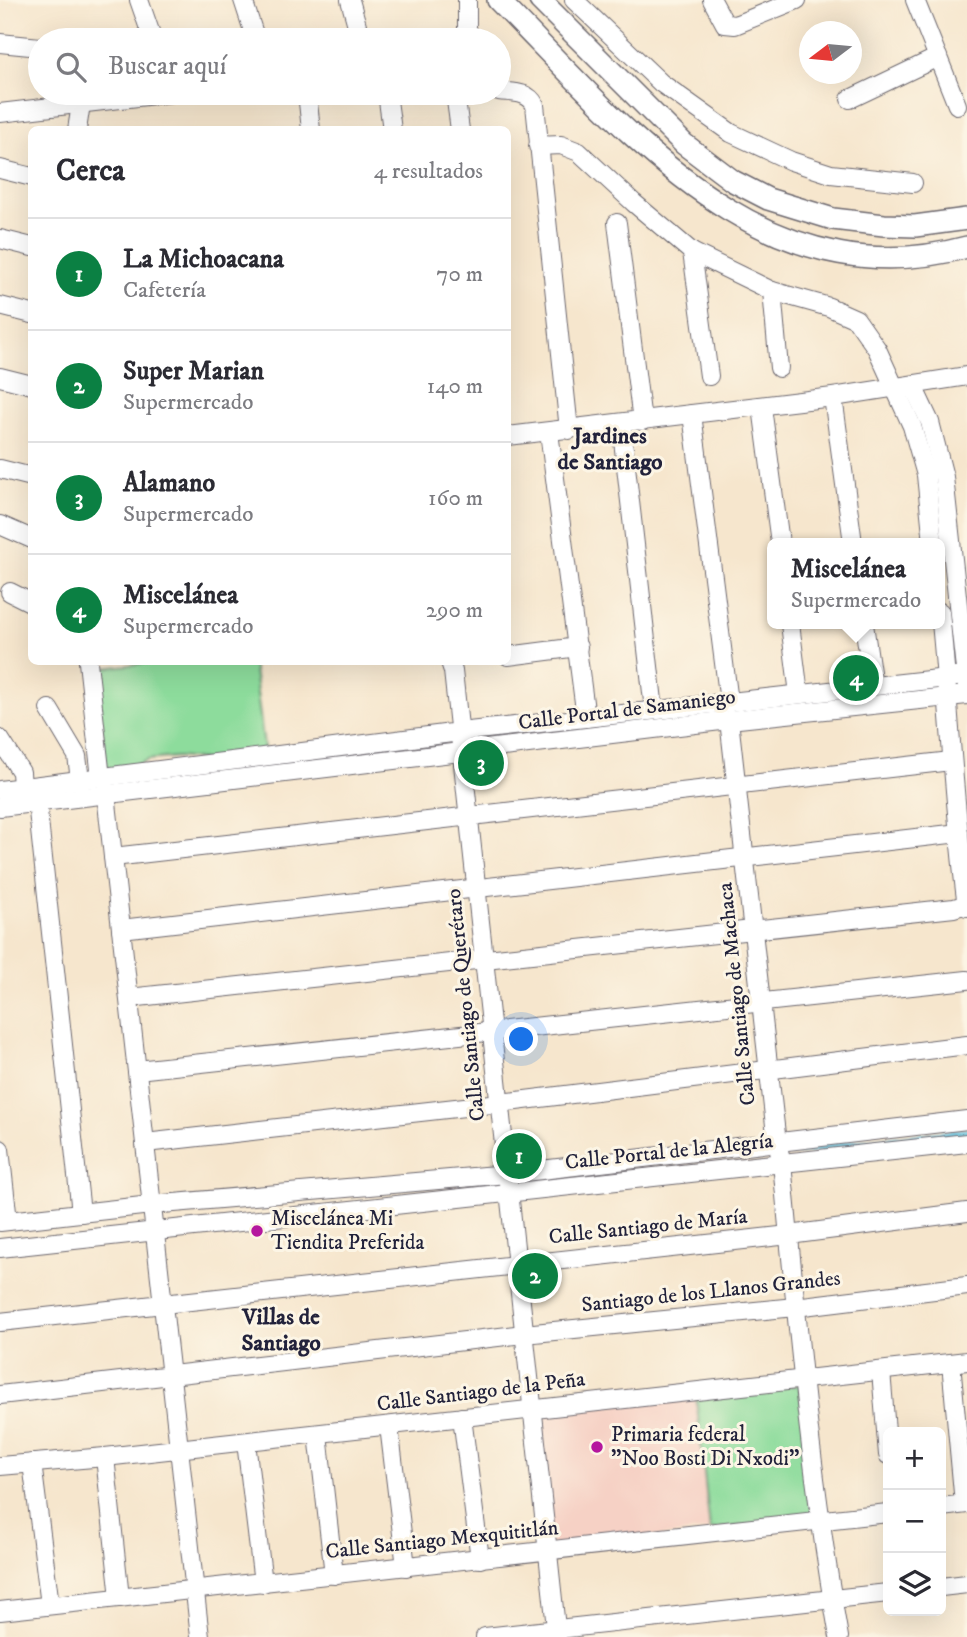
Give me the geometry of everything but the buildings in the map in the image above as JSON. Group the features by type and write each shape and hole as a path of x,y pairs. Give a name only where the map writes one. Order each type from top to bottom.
{"main road":[{"path":"498,0 643,145 703,193 758,227 820,249 873,257 904,257 967,247"},
{"path":"540,0 684,144 733,181 768,199 833,219 884,225 915,226 967,219"}],"street":[{"path":"139,0 149,28"},
{"path":"243,0 252,28"},
{"path":"350,0 358,28"},
{"path":"467,0 467,28"},
{"path":"574,0 661,83 731,133 791,160 831,174 913,183"},
{"path":"712,0 725,24 735,25 797,0"},
{"path":"915,0 957,106"},
{"path":"0,43 28,46"},
{"path":"850,99 938,57"},
{"path":"511,92 525,94 535,105 569,429"},
{"path":"0,113 72,105"},
{"path":"78,126 81,105"},
{"path":"308,105 311,126"},
{"path":"389,105 391,126"},
{"path":"457,105 459,126"},
{"path":"538,146 561,145 579,152 692,252 772,291 829,307 856,319 930,422 944,477 966,687"},
{"path":"0,169 28,176"},
{"path":"617,223 642,421"},
{"path":"0,239 28,246"},
{"path":"692,252 709,376"},
{"path":"772,291 779,368"},
{"path":"0,306 28,313"},
{"path":"511,436 762,407 967,376"},
{"path":"0,377 28,384"},
{"path":"904,387 926,475 932,538"},
{"path":"833,397 852,538"},
{"path":"762,407 779,538"},
{"path":"692,414 729,702"},
{"path":"621,423 654,710"},
{"path":"549,432 586,718"},
{"path":"0,469 28,476"},
{"path":"0,524 28,536"},
{"path":"10,592 28,601"},
{"path":"791,629 799,694"},
{"path":"865,629 873,686"},
{"path":"129,998 964,907 942,629"},
{"path":"511,656 578,647"},
{"path":"88,665 113,856 200,1637"},
{"name":"Calle Santiago de Querétaro","path":"453,665 557,1633"},
{"name":"Calle Portal de Samaniego","path":"0,807 37,803 104,786 460,732 873,686 966,687"},
{"name":"Calle Portal de Samaniego","path":"0,790 80,780 104,786 461,752 729,720 947,687"},
{"path":"49,709 77,756 80,780"},
{"name":"Calle Santiago de Machaca","path":"729,720 768,1070 782,1163 802,1378 820,1521 839,1637"},
{"path":"0,739 21,772 22,787"},
{"path":"113,856 951,761"},
{"path":"37,803 80,1213"},
{"path":"121,929 959,833"},
{"path":"137,1070 967,980"},
{"path":"145,1143 500,1103 967,1045"},
{"name":"Calle Portal de la Alegría","path":"4,1222 151,1205 507,1174 967,1120"},
{"name":"Calle Portal de la Alegría","path":"0,1248 967,1143"},
{"path":"0,1149 4,1222"},
{"name":"Calle Santiago de María","path":"0,1322 789,1235 967,1212"},
{"name":"Santiago de los Llanos Grandes","path":"0,1395 967,1286"},
{"path":"946,1506 966,1504 959,1362"},
{"name":"Calle Santiago de la Peña","path":"0,1466 246,1442 959,1362"},
{"path":"881,1371 886,1427"},
{"path":"462,1417 480,1559"},
{"path":"389,1426 406,1567"},
{"path":"318,1434 334,1575"},
{"path":"246,1442 263,1583"},
{"path":"105,1457 120,1598"},
{"path":"32,1463 50,1605"},
{"name":"Calle Santiago Mexquititlán","path":"0,1611 883,1514"},
{"path":"946,1586 967,1584"},
{"path":"485,1637 557,1633 883,1594"}],"shaded area":[{"name":"Primaria federal \"Noo Bosti Di Nxodi\"","path":"696,1396 710,1530 552,1550 537,1413"}],"green space":[{"path":"128,665 253,665 265,754 206,760 177,757 148,760 130,768 107,771 95,669"},
{"path":"800,1385 813,1517 710,1530 696,1396"}],"waterway":[{"path":"790,1149 866,1145 967,1134"}],"place":[{"name":"Miscelánea","path":"856,678"},
{"name":"Alamano","path":"481,763"},
{"name":"La Michoacana","path":"519,1156"},
{"name":"Miscelánea Mi Tiendita Preferida","path":"257,1231"},
{"name":"Super Marian","path":"535,1276"},
{"name":"Primaria federal \"Noo Bosti Di Nxodi\"","path":"597,1447"}],"district":[{"name":"Jardines de Santiago","path":"610,449"},
{"name":"Villas de Santiago","path":"281,1330"}]}
